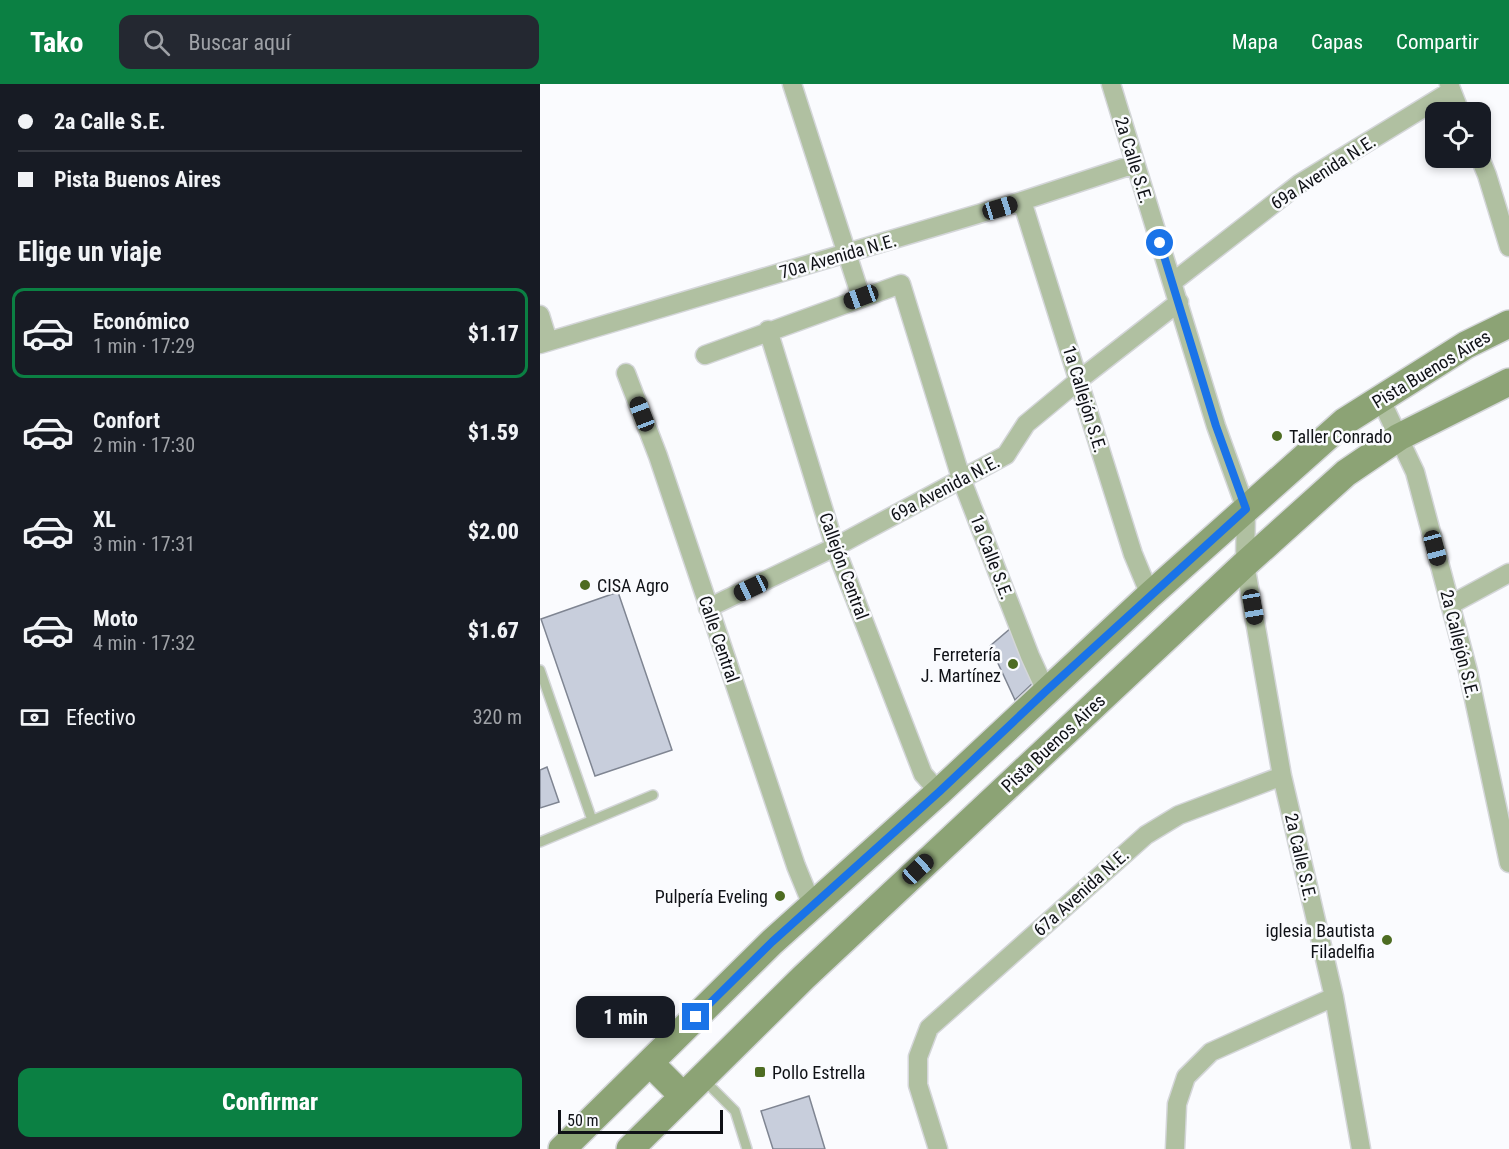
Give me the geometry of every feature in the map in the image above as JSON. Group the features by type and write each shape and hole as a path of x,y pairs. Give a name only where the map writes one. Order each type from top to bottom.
{"main road":[{"name":"Pista Buenos Aires","path":"562,1149 772,942 939,792 1150,595 1344,422 1466,345 1509,324"},
{"name":"Pista Buenos Aires","path":"630,1149 821,961 1245,564 1346,473 1399,437 1509,382"},
{"path":"650,1063 693,1087"},
{"path":"540,1144 555,1141 597,1115"}],"street":[{"path":"705,355 861,297 792,84"},
{"name":"2a Calle S.E.","path":"1111,84 1216,426 1246,509 1245,564 1282,776 1334,997 1361,1149"},
{"path":"1450,87 1456,102"},
{"name":"69a Avenida N.E.","path":"1173,282 1299,184 1450,87"},
{"name":"70a Avenida N.E.","path":"544,342 847,254 1135,164"},
{"path":"1484,168 1509,248"},
{"name":"1a Callejón S.E.","path":"1022,201 1133,555 1150,595"},
{"name":"1a Calle S.E.","path":"861,297 901,284 961,478 1046,691"},
{"name":"69a Avenida N.E.","path":"708,608 836,548 1006,455 1026,424 1179,302"},
{"path":"540,315 544,342"},
{"name":"Callejón Central","path":"768,330 836,548 923,774 939,792"},
{"name":"Calle Central","path":"626,373 658,456 796,866 812,905"},
{"name":"2a Callejón S.E.","path":"1380,398 1415,472 1468,671 1509,863"},
{"path":"1450,605 1509,573"},
{"name":"67a Avenida N.E.","path":"938,1149 918,1085 918,1057 929,1028 1146,835 1179,815 1282,776"},
{"path":"1175,1149 1177,1104 1186,1077 1211,1052 1334,997"}],"lane":[{"path":"540,670 592,820"},
{"path":"540,842 653,795"},
{"path":"693,1087 735,1111 747,1149"}],"building":[{"path":"618,592 672,750 595,776 541,619"},
{"name":"Ferretería J. Martínez","path":"1011,628 1035,681 1015,700 990,646"},
{"path":"547,767 559,802 540,808 540,770"},
{"path":"809,1096 825,1149 773,1149 761,1111"}],"place":[{"name":"Taller Conrado","path":"1277,436"},
{"name":"CISA Agro","path":"585,585"},
{"name":"Ferretería J. Martínez","path":"1013,664"},
{"name":"Pulpería Eveling","path":"780,896"},
{"name":"iglesia Bautista Filadelfia","path":"1387,940"},
{"name":"Pollo Estrella","path":"760,1072"}],"route":[{"path":"696,1017 812,905 939,792 1150,595 1246,509 1216,426 1160,243"}]}
